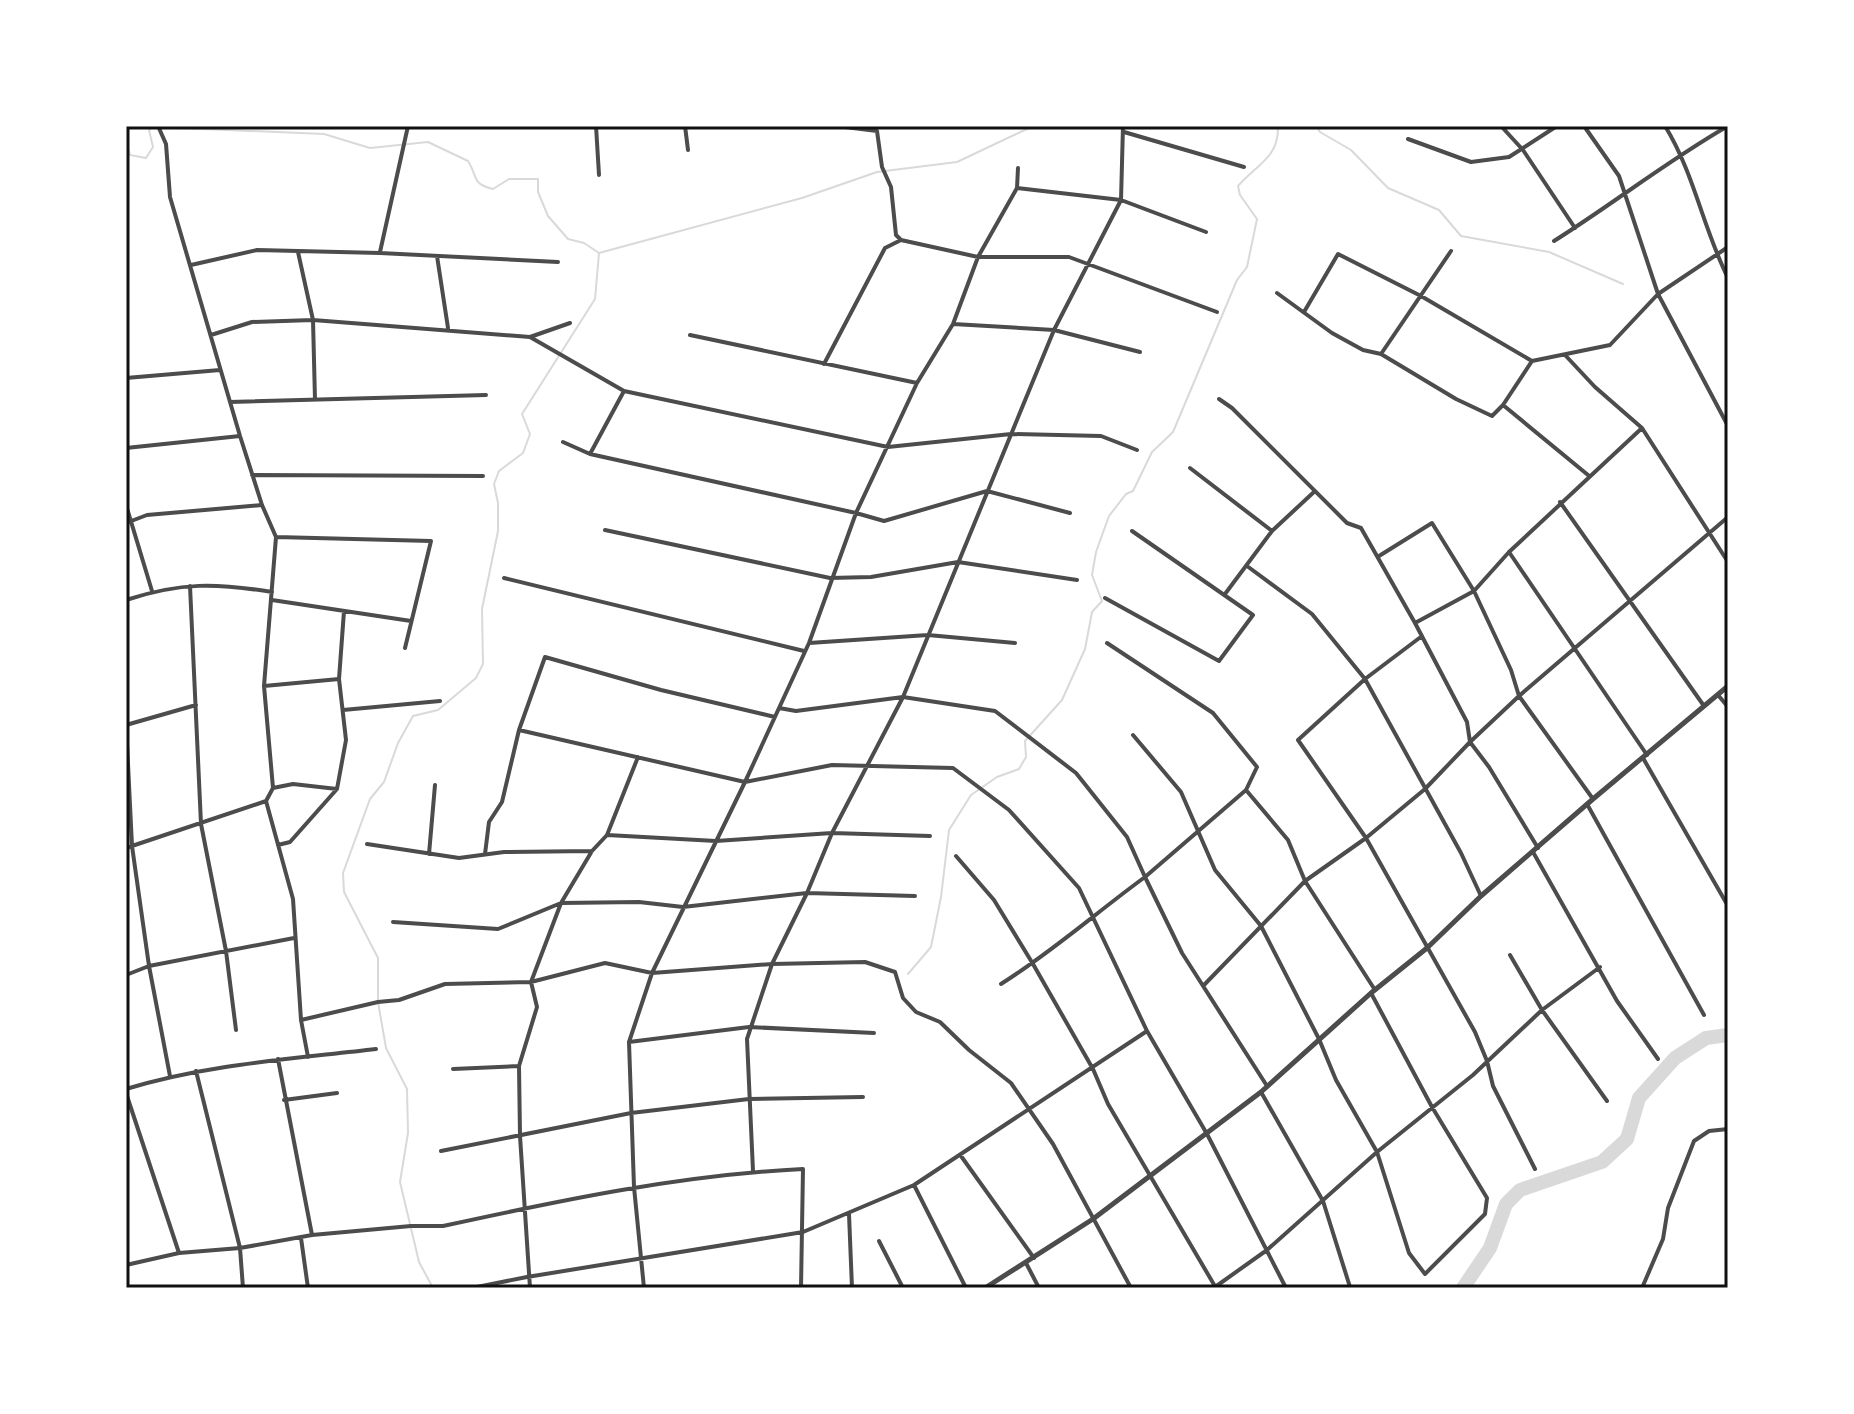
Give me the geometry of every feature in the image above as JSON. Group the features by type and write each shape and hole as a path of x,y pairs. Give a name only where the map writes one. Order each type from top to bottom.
{"street":[{"path":"129,847 266,801 273,788 264,686 276,537 252,475 170,197 166,144 158,126"},
{"path":"380,253 408,126"},
{"path":"596,126 599,175"},
{"path":"685,126 688,150"},
{"path":"837,126 877,131 882,167 891,187 896,235 901,240 978,257 1069,257 1217,312"},
{"path":"1501,126 1523,150 1575,228"},
{"path":"1408,139 1471,162 1509,157 1557,126"},
{"path":"1584,126 1619,176 1658,294 1728,426"},
{"path":"1665,126 1681,153 1716,255 1728,278"},
{"path":"1554,241 1681,153 1728,126"},
{"path":"753,1171 749,1027 772,964 832,833 903,697 1054,330 1121,200 1123,129 1244,167"},
{"path":"644,1288 634,1187 629,1042 652,973 809,643 856,513 917,383 953,324 978,257 1017,188 1018,168"},
{"path":"1017,188 1121,200 1206,232"},
{"path":"824,364 885,248 901,240"},
{"path":"1304,312 1338,254 1421,296 1532,361 1610,345 1658,294 1728,247"},
{"path":"191,265 257,250 558,262"},
{"path":"1381,354 1451,251"},
{"path":"298,252 313,320 315,401"},
{"path":"437,256 448,329"},
{"path":"1277,293 1332,333 1363,350 1381,354 1456,399 1492,416 1503,405 1532,361"},
{"path":"211,335 252,322 313,320 530,337 624,391 888,447 1011,434 1101,436 1137,450"},
{"path":"530,337 570,323"},
{"path":"953,324 1054,330 1140,352"},
{"path":"690,335 917,383"},
{"path":"1565,355 1595,387 1642,428 1728,562"},
{"path":"126,378 220,370"},
{"path":"590,454 624,391"},
{"path":"230,402 486,395"},
{"path":"1219,399 1232,408 1347,523 1361,528 1467,722 1470,742 1489,767 1617,1001 1658,1059"},
{"path":"1503,405 1588,475"},
{"path":"1415,623 1474,591 1560,502 1642,428"},
{"path":"126,448 240,436"},
{"path":"563,442 590,454 884,521 987,491 1070,513"},
{"path":"1190,468 1272,531"},
{"path":"252,475 483,476"},
{"path":"1224,595 1272,531 1315,491"},
{"path":"1560,502 1704,707"},
{"path":"126,505 152,591"},
{"path":"129,522 147,515 262,505"},
{"path":"1204,985 1305,881 1366,838 1425,789 1519,696 1728,517"},
{"path":"1379,556 1432,523 1474,591 1511,670 1519,696 1590,801 1704,1015"},
{"path":"605,530 830,578 871,577 958,562 1077,580"},
{"path":"1105,598 1219,661 1253,615 1132,531"},
{"path":"276,537 431,541 405,648"},
{"path":"1509,552 1577,649 1645,756 1728,906"},
{"path":"1247,566 1312,614 1365,679 1481,896"},
{"path":"504,578 804,651"},
{"path":"126,600 152,591 223,584 272,592"},
{"path":"190,586 201,824 226,951 236,1030"},
{"path":"272,600 411,621"},
{"path":"278,845 290,842 337,789 346,740 339,679 344,611"},
{"path":"809,643 928,635 1015,643"},
{"path":"1422,636 1365,679 1298,740 1366,838 1475,1032 1493,1086 1535,1169"},
{"path":"1001,984 1033,964 1145,877 1246,790 1257,767 1213,713 1107,643"},
{"path":"485,854 489,822 502,802 519,730 545,657 661,690 775,717"},
{"path":"264,686 339,679"},
{"path":"985,1288 1093,1219 1261,1092 1590,801 1728,686"},
{"path":"1718,695 1728,707"},
{"path":"779,708 796,711 903,697 995,711 1076,773 1127,837 1182,953 1267,1086"},
{"path":"343,710 440,701"},
{"path":"170,1076 129,847 126,725 196,705"},
{"path":"519,730 745,782 832,765 953,768 1009,810 1079,888 1147,1031 1207,1134 1286,1288"},
{"path":"1133,735 1181,792 1215,870 1261,926 1319,1039 1336,1080 1377,1152 1409,1253 1425,1274 1485,1214 1487,1198 1432,1107 1373,992 1305,881 1288,840 1246,790"},
{"path":"530,1288 520,1136 519,1066 537,1007 531,982 561,903 592,851 607,835 638,757"},
{"path":"273,788 293,784 337,789"},
{"path":"429,854 435,785"},
{"path":"266,801 293,899 301,1020 308,1057"},
{"path":"607,835 716,841 832,833 930,836"},
{"path":"367,844 459,858 485,854 592,851"},
{"path":"956,856 994,900 1033,964 1093,1069 1108,1104 1215,1288 1267,1250 1542,1010 1600,967"},
{"path":"393,922 498,929 561,903 639,902 683,907 807,893 915,896"},
{"path":"126,975 149,966 294,938"},
{"path":"1510,955 1542,1010 1607,1101"},
{"path":"301,1020 399,1000 445,984 531,982 605,963 652,973 772,964 865,962 895,972 903,998 916,1012 940,1022 1011,1083 1053,1144 1131,1288"},
{"path":"629,1042 749,1027 874,1033"},
{"path":"472,1288 803,1232 914,1185 1147,1031"},
{"path":"179,1253 126,1091 196,1071 376,1049"},
{"path":"278,1059 312,1235"},
{"path":"453,1069 519,1066"},
{"path":"196,1071 240,1248 243,1288"},
{"path":"1261,1092 1323,1201 1350,1287"},
{"path":"284,1100 337,1093"},
{"path":"441,1151 631,1113 749,1099 863,1097"},
{"path":"1642,1288 1663,1239 1668,1208 1694,1141 1709,1131 1728,1129"},
{"path":"961,1156 1034,1258"},
{"path":"126,1265 179,1253 240,1248 312,1235 443,1226 634,1187 753,1171 803,1169 801,1288"},
{"path":"914,1185 966,1288"},
{"path":"849,1214 852,1288"},
{"path":"301,1238 308,1288"},
{"path":"879,1241 903,1288"},
{"path":"1026,1263 1039,1288"}],"waterway":[{"path":"126,142 130,155 146,158 153,147 149,130 154,127 324,134 370,148 428,142 468,161 478,182 486,187 493,189 509,179 538,179 538,192 548,216 568,239 584,243 599,253 802,198 877,172 957,162 1033,126"},
{"path":"908,974 931,947 949,830 971,795 997,777 1019,769 1026,757 1025,741 1062,700 1085,649 1092,612 1102,601 1092,575 1096,552 1109,516 1126,494 1133,491 1152,452 1173,432 1237,280 1247,267 1257,219 1240,195 1238,186 1271,154 1278,126"},
{"path":"1316,126 1320,132 1351,150 1388,188 1439,210 1461,236 1549,252 1623,284"},
{"path":"433,1288 419,1262 400,1182 408,1133 407,1089 386,1048 378,1002 378,958 344,892 343,873 370,799 384,782 398,743 413,716 438,710 476,678 483,664 482,609 498,531 494,484 499,471 523,453 530,434 522,414 595,299 599,253"},
{"path":"1463,1288 1490,1248 1506,1204 1520,1190 1602,1162 1627,1139 1639,1098 1675,1058 1706,1038 1728,1035"}]}
